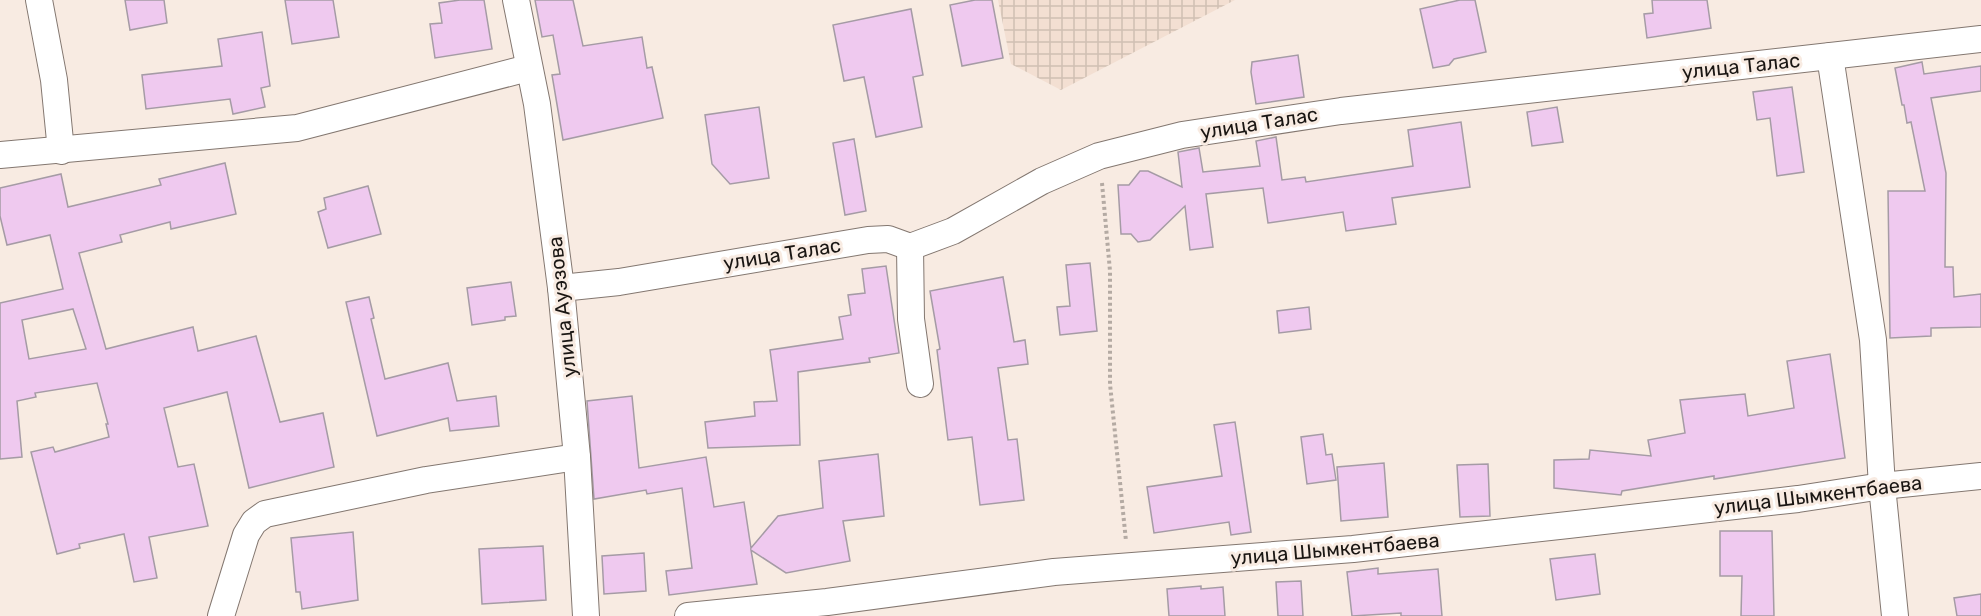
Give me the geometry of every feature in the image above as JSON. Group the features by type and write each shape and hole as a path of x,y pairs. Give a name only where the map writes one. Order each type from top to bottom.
{"street":[{"path":"39,0 54,80 61,151"},
{"name":"улица Ауэзова","path":"516,0 537,104 561,288 577,457 586,616"},
{"name":"улица Талас","path":"561,288 619,282 868,240 888,239 910,247 953,231 1042,181 1099,156 1182,135 1341,111 1830,56 1868,49 1981,39"},
{"path":"1830,56 1873,339 1882,486 1895,616"},
{"path":"0,155 297,128 363,113 528,68"},
{"path":"910,247 911,319 920,384"},
{"path":"221,616 246,535 254,522 265,514 426,480 577,457"},
{"name":"улица Шымкентбаева","path":"688,616 827,602 1043,574 1377,546 1981,476"}],"path":[{"path":"1099,156 1110,271 1110,384 1129,567"}],"shaded area":[{"path":"998,0 1235,0 1061,90 1011,64"}],"building":[{"path":"125,0 164,0 167,23 130,30"},
{"path":"285,0 333,0 339,37 292,44"},
{"path":"484,0 492,49 435,58 430,24 442,23 439,3"},
{"path":"535,0 573,0 583,46 642,37 647,68 652,67 663,118 563,140 552,75 560,74 553,35 542,37"},
{"path":"975,0 992,0 1003,58 962,66 950,5"},
{"path":"1460,0 1475,0 1486,52 1454,59 1449,65 1433,68 1420,9"},
{"path":"1652,0 1707,0 1711,28 1647,38 1644,14 1653,13"},
{"path":"911,9 923,75 913,77 922,127 876,137 864,77 844,81 833,25"},
{"path":"262,32 270,86 261,88 265,107 233,114 230,99 146,109 142,75 222,66 218,39"},
{"path":"1298,55 1304,97 1256,104 1251,72 1252,62"},
{"path":"1922,62 1924,74 1981,66 1981,91 1931,98 1946,173 1945,267 1953,267 1954,297 1981,294 1981,327 1931,328 1931,336 1890,338 1888,191 1925,191 1911,122 1907,123 1895,68"},
{"path":"1792,87 1804,172 1777,176 1770,118 1757,120 1753,92"},
{"path":"759,107 769,178 730,184 712,164 705,115"},
{"path":"1557,107 1563,142 1532,146 1527,112"},
{"path":"1461,122 1470,187 1392,198 1396,224 1346,231 1343,212 1268,223 1263,188 1206,194 1213,247 1190,250 1185,206 1150,240 1138,242 1131,234 1121,234 1118,185 1129,185 1140,171 1148,171 1182,187 1178,152 1199,148 1203,172 1260,166 1256,141 1276,137 1282,180 1305,177 1306,182 1413,166 1408,130"},
{"path":"854,139 866,211 845,215 833,143"},
{"path":"225,163 236,214 171,229 170,222 120,235 122,242 79,253 106,349 193,327 198,351 256,336 280,422 323,413 334,467 249,488 227,392 164,408 178,467 194,464 208,526 149,537 157,578 134,582 124,534 79,544 80,548 57,554 31,452 53,447 55,452 109,437 106,424 108,424 97,383 35,393 36,397 17,401 22,457 0,459 0,303 63,289 50,235 7,245 0,216 0,188 61,174 68,207 161,185 159,179","holes":["73,309 86,349 29,359 22,320"]},
{"path":"368,186 381,234 328,248 318,212 326,209 324,198"},
{"path":"1090,263 1097,331 1060,335 1057,307 1070,306 1066,265"},
{"path":"886,266 899,353 869,358 870,362 798,372 800,445 708,448 705,422 755,416 754,402 777,401 770,350 843,339 839,317 851,315 848,295 865,293 862,269"},
{"path":"1003,277 1014,342 1025,340 1028,364 998,368 1008,440 1017,439 1024,500 980,505 972,437 948,440 937,350 940,349 930,291"},
{"path":"511,282 516,316 472,325 467,288"},
{"path":"369,297 374,318 371,319 385,379 448,363 457,401 496,396 499,426 450,431 448,418 377,436 346,302"},
{"path":"1309,307 1311,329 1279,333 1277,311"},
{"path":"1830,354 1845,458 1622,491 1621,495 1554,488 1554,460 1589,459 1590,450 1651,456 1648,440 1685,433 1680,400 1745,394 1748,416 1794,408 1787,361"},
{"path":"632,396 639,468 706,457 714,507 744,502 751,548 778,516 823,508 819,461 878,454 884,516 843,521 850,561 786,573 751,550 757,584 669,595 666,571 692,568 682,488 647,494 646,490 594,499 587,401"},
{"path":"1235,422 1251,532 1231,535 1229,522 1154,533 1147,487 1222,476 1214,425"},
{"path":"1323,434 1326,455 1332,454 1336,480 1307,484 1301,437"},
{"path":"1384,463 1388,517 1341,521 1337,467"},
{"path":"1488,464 1490,516 1460,517 1457,465"},
{"path":"1720,531 1772,531 1774,616 1741,616 1742,576 1720,576"},
{"path":"353,532 358,600 302,609 300,592 296,592 291,538"},
{"path":"543,546 546,600 482,604 479,549"},
{"path":"644,553 646,591 604,594 602,556"},
{"path":"1595,554 1600,594 1556,600 1550,559"},
{"path":"1378,568 1378,574 1438,569 1442,616 1401,616 1401,613 1352,616 1347,572"},
{"path":"1301,581 1303,616 1278,616 1276,582"},
{"path":"1201,586 1201,589 1223,587 1225,616 1169,616 1167,589"},
{"path":"1981,594 1981,616 1957,616 1954,598"}]}
